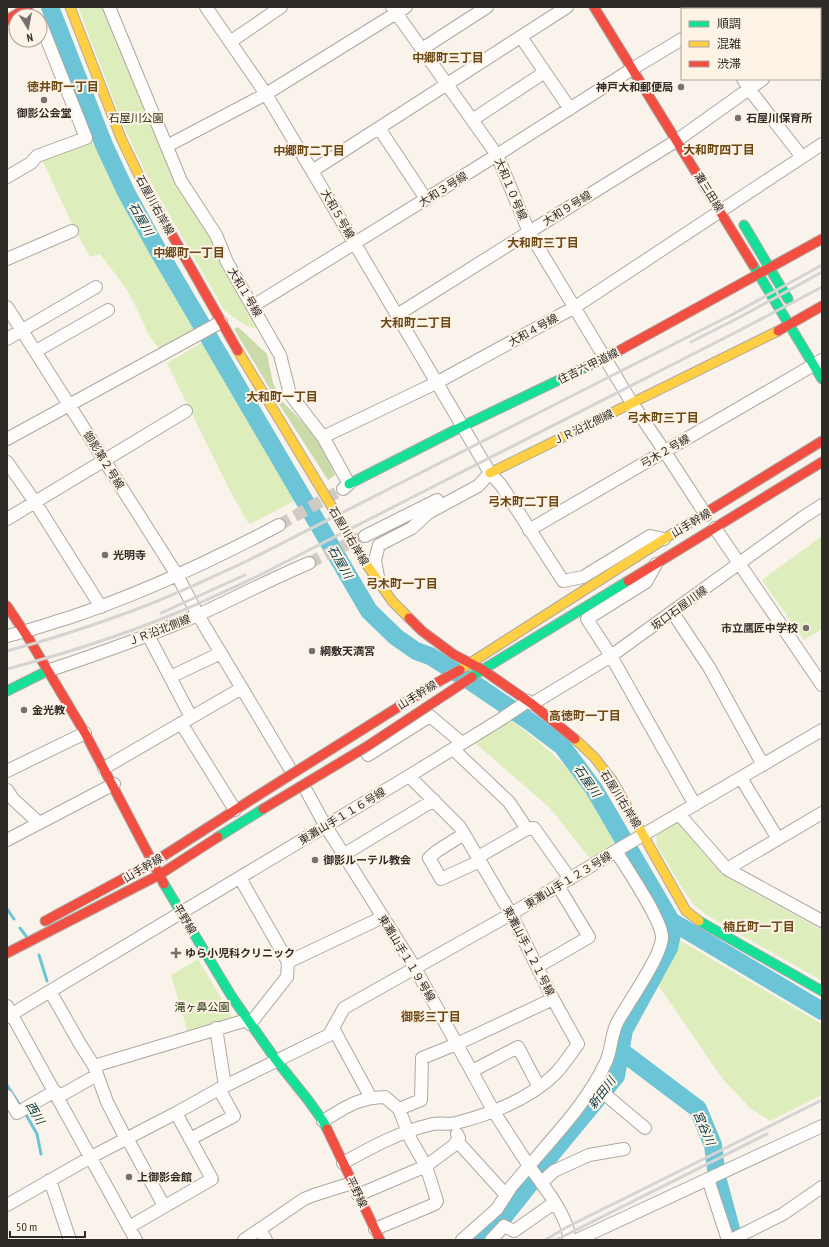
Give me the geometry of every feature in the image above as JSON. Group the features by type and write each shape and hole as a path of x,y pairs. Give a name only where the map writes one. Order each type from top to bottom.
{"main road":[{"path":"7,20 28,7"},
{"name":"石屋川右岸線","path":"70,7 130,159 216,325 367,565 392,601 422,631 453,654 483,670 576,740 594,758 612,780 686,911 701,923 822,991"},
{"name":"灘三田線","path":"594,7 639,65 676,141 790,325 819,357 822,379"},
{"name":"灘三田線","path":"733,207 798,316"},
{"name":"住吉六甲道線","path":"346,487 463,426 606,358 822,239"},
{"name":"ＪＲ沿北側線","path":"490,473 790,325 798,316 822,306"},
{"name":"山手幹線","path":"36,926 154,862 438,682 460,670 664,539 706,515 822,441"},
{"name":"山手幹線","path":"7,953 159,875 366,746 483,670 822,462"},
{"name":"平野線","path":"7,606 30,639 47,671 85,733 114,784 154,862 159,875 232,997 248,1022 308,1100 322,1121 378,1234"},
{"name":"ＪＲ沿北側線","path":"7,691 47,671"}],"street":[{"name":"大和１号線","path":"109,7 181,181 216,235 227,262 280,355 290,394 323,437 346,487"},
{"name":"大和５号線","path":"206,7 266,94 397,315 436,384 463,426 490,473 501,485 563,581 583,577 650,536 664,539"},
{"path":"230,42 281,7"},
{"path":"422,49 487,7"},
{"path":"312,171 567,7"},
{"path":"167,146 266,94 398,9"},
{"name":"大和１０号線","path":"398,9 422,49 497,155 529,232 632,403 706,515"},
{"path":"521,37 570,109"},
{"name":"大和３号線","path":"253,306 681,40"},
{"path":"7,177 32,163 37,156 86,138 48,42"},
{"path":"472,120 545,72"},
{"name":"大和９号線","path":"397,315 676,141 746,84 760,80"},
{"path":"746,84 802,157"},
{"path":"380,128 426,199"},
{"name":"大和４号線","path":"323,437 436,384 575,307 720,210 733,207 822,144"},
{"path":"7,259 72,230"},
{"path":"7,339 96,287"},
{"name":"御影第２号線","path":"7,307 177,575 198,615 288,767"},
{"path":"36,351 108,310"},
{"path":"7,439 216,325"},
{"name":"弓木２号線","path":"529,530 665,452 819,357"},
{"path":"7,519 186,411"},
{"path":"7,462 35,502 101,607"},
{"path":"378,582 375,560 379,545 412,528 428,514 478,486 490,473"},
{"name":"ＪＲ沿北側線","path":"365,536 490,473"},
{"name":"坂口石屋川線","path":"504,717 611,656 822,505"},
{"path":"7,636 101,607 177,575 279,525"},
{"path":"714,528 822,685"},
{"name":"ＪＲ沿北側線","path":"47,671 89,657 198,615 277,576 309,563"},
{"path":"656,564 646,582 587,619 611,656 695,804"},
{"path":"673,613 709,667 763,765"},
{"path":"148,635 170,677 186,720 235,810"},
{"path":"170,677 221,653"},
{"path":"104,768 242,688"},
{"path":"263,809 272,812 371,754 430,716 509,802 527,829"},
{"name":"東灘山手１１６号線","path":"9,1013 50,991 240,878 410,776 504,717"},
{"path":"257,796 268,780 354,725 371,754"},
{"name":"東灘山手１２３号線","path":"7,1205 91,1157 176,1114 276,1060 329,1035 344,1008 511,914 822,730"},
{"path":"7,771 85,733"},
{"name":"東灘山手１２１号線","path":"343,1163 387,1140 408,1131 431,1124 454,1124 494,1112 539,1087 557,1072 578,1044 511,914 460,827 410,776"},
{"path":"741,778 778,839"},
{"path":"7,840 114,784"},
{"name":"東灘山手１１９号線","path":"307,792 325,826 415,968 494,1112 554,1203 568,1227 572,1238"},
{"path":"8,794 39,823"},
{"path":"343,855 434,800"},
{"path":"727,869 822,813"},
{"path":"679,814 727,869 822,921"},
{"path":"464,834 437,851 429,858 441,879 479,859 527,829 534,828 570,879"},
{"path":"535,1175 582,1103 599,1089 616,1023 659,951 662,937 660,927 618,850"},
{"path":"7,1096 17,1113 56,1094 95,1070 216,1028 248,1022 287,977 288,962 240,878"},
{"path":"537,967 589,937 558,886"},
{"path":"288,962 383,917"},
{"path":"50,991 95,1070 107,1102 164,1206"},
{"path":"399,1109 421,1100 422,1058 457,1044 554,1000"},
{"path":"9,1013 56,1094 136,1240"},
{"path":"190,1139 234,1116 222,1088 216,1028"},
{"path":"333,1028 371,1098"},
{"path":"472,1070 518,1047 539,1087"},
{"path":"599,1089 645,1128"},
{"path":"322,1121 353,1103 371,1098 385,1097 399,1109 411,1140 426,1166 437,1201 435,1204 378,1234"},
{"path":"129,1227 212,1179 176,1114"},
{"path":"358,1195 426,1166 454,1146 459,1138 454,1124"},
{"path":"572,1238 822,1127"},
{"path":"457,1141 506,1195"},
{"path":"462,1240 497,1209 511,1187 535,1175 554,1171 589,1155 624,1148"},
{"path":"711,1177 728,1240"},
{"path":"50,1180 70,1240"},
{"path":"244,1240 304,1199 352,1183"},
{"path":"731,1240 783,1214 822,1187"},
{"path":"491,1240 504,1226 514,1231 554,1203"},
{"path":"260,1229 266,1240"}],"green space":[{"name":"石屋川公園","path":"78,7 105,7 181,194 211,234 258,328 245,325 224,310 144,170 124,127"},
{"path":"92,141 123,203 195,331 160,349 151,339 131,297 123,284 100,254 90,257 78,236 42,160"},
{"path":"238,327 267,354 273,383 282,401 318,438 335,475 328,480 279,404 234,329"},
{"path":"205,341 296,500 250,524 228,487 167,363"},
{"name":"市立鷹匠中学校","path":"822,536 822,629 804,640 762,580"},
{"path":"511,720 546,748 577,780 593,803 616,844 591,860 550,808 474,742"},
{"path":"677,822 685,826 714,865 728,878 822,930 822,981 708,916 693,904 657,846 656,833"},
{"path":"676,938 822,1024 822,1095 770,1121 750,1108 722,1078 656,982 672,951"},
{"name":"滝ヶ鼻公園","path":"198,959 234,1020 188,1033 171,975"}],"waterway":[{"name":"石屋川","path":"50,7 104,145 126,192 156,247 369,611 396,637 416,651 430,656 473,683 529,721 562,746 594,789 671,921 822,1011"},
{"name":"西川","path":"7,909 14,919"},
{"name":"新田川","path":"482,1240 502,1219 549,1157 616,1076 624,1030 669,948 672,934 671,921"},
{"name":"西川","path":"20,928 26,936"},
{"name":"西川","path":"39,955 47,981"},
{"name":"宮谷川","path":"621,1051 698,1109 713,1145 717,1177 734,1240"},
{"name":"西川","path":"7,1085 21,1107"},
{"name":"西川","path":"24,1111 37,1134 41,1154"}],"tunnel":[{"path":"279,525 343,489"},
{"path":"309,563 360,538"}],"railway":[{"path":"7,651 68,633 144,607 247,561 735,313 822,265"},
{"path":"691,342 822,272"},
{"path":"7,669 71,651 133,630 185,609 258,576 822,287"},
{"path":"161,613 245,575"},
{"path":"545,1240 567,1227 822,1100"},
{"path":"556,1240 767,1134"}],"traffic: fast":[{"path":"744,225 788,299"},
{"path":"753,265 822,379"},
{"path":"349,484 463,426 613,354"},
{"path":"474,675 628,581"},
{"path":"7,691 47,671"},
{"path":"218,837 263,809"},
{"path":"164,884 232,997 276,1060 308,1100 327,1129"},
{"path":"699,921 822,991"}],"traffic: slow":[{"path":"70,7 121,138 142,182"},
{"path":"490,473 778,331"},
{"path":"238,351 367,565 392,601 409,618"},
{"path":"464,667 694,520"},
{"path":"575,739 594,757 612,780 686,911 699,921"}],"traffic: jam":[{"path":"7,20 28,7"},
{"path":"594,7 753,265"},
{"path":"142,182 238,351"},
{"path":"613,354 822,239"},
{"path":"778,331 822,306"},
{"path":"694,520 822,441"},
{"path":"628,581 822,462"},
{"path":"7,606 29,639 85,733 164,884"},
{"path":"409,618 422,631 453,654 483,670 532,704 575,739"},
{"path":"257,796 438,682 460,670"},
{"path":"263,809 366,747 472,677"},
{"path":"45,921 154,862 257,796"},
{"path":"7,953 159,875 218,837"},
{"path":"327,1129 380,1240"}],"place":[{"name":"神戸大和郵便局","path":"681,87"},
{"name":"御影公会堂","path":"44,100"},
{"name":"石屋川保育所","path":"738,118"},
{"name":"光明寺","path":"105,555"},
{"name":"市立鷹匠中学校","path":"806,628"},
{"name":"綱敷天満宮","path":"312,651"},
{"name":"金光教","path":"24,710"},
{"name":"御影ルーテル教会","path":"315,860"},
{"name":"ゆら小児科クリニック","path":"176,953"},
{"name":"上御影会館","path":"129,1177"}],"district":[{"name":"中郷町三丁目","path":"448,58"},
{"name":"徳井町一丁目","path":"63,87"},
{"name":"大和町四丁目","path":"719,150"},
{"name":"中郷町二丁目","path":"309,151"},
{"name":"大和町三丁目","path":"543,243"},
{"name":"中郷町一丁目","path":"189,253"},
{"name":"大和町二丁目","path":"416,323"},
{"name":"大和町一丁目","path":"282,397"},
{"name":"弓木町三丁目","path":"663,418"},
{"name":"弓木町二丁目","path":"524,502"},
{"name":"弓木町一丁目","path":"402,584"},
{"name":"高徳町一丁目","path":"585,716"},
{"name":"楠丘町一丁目","path":"759,927"},
{"name":"御影三丁目","path":"431,1017"}]}
